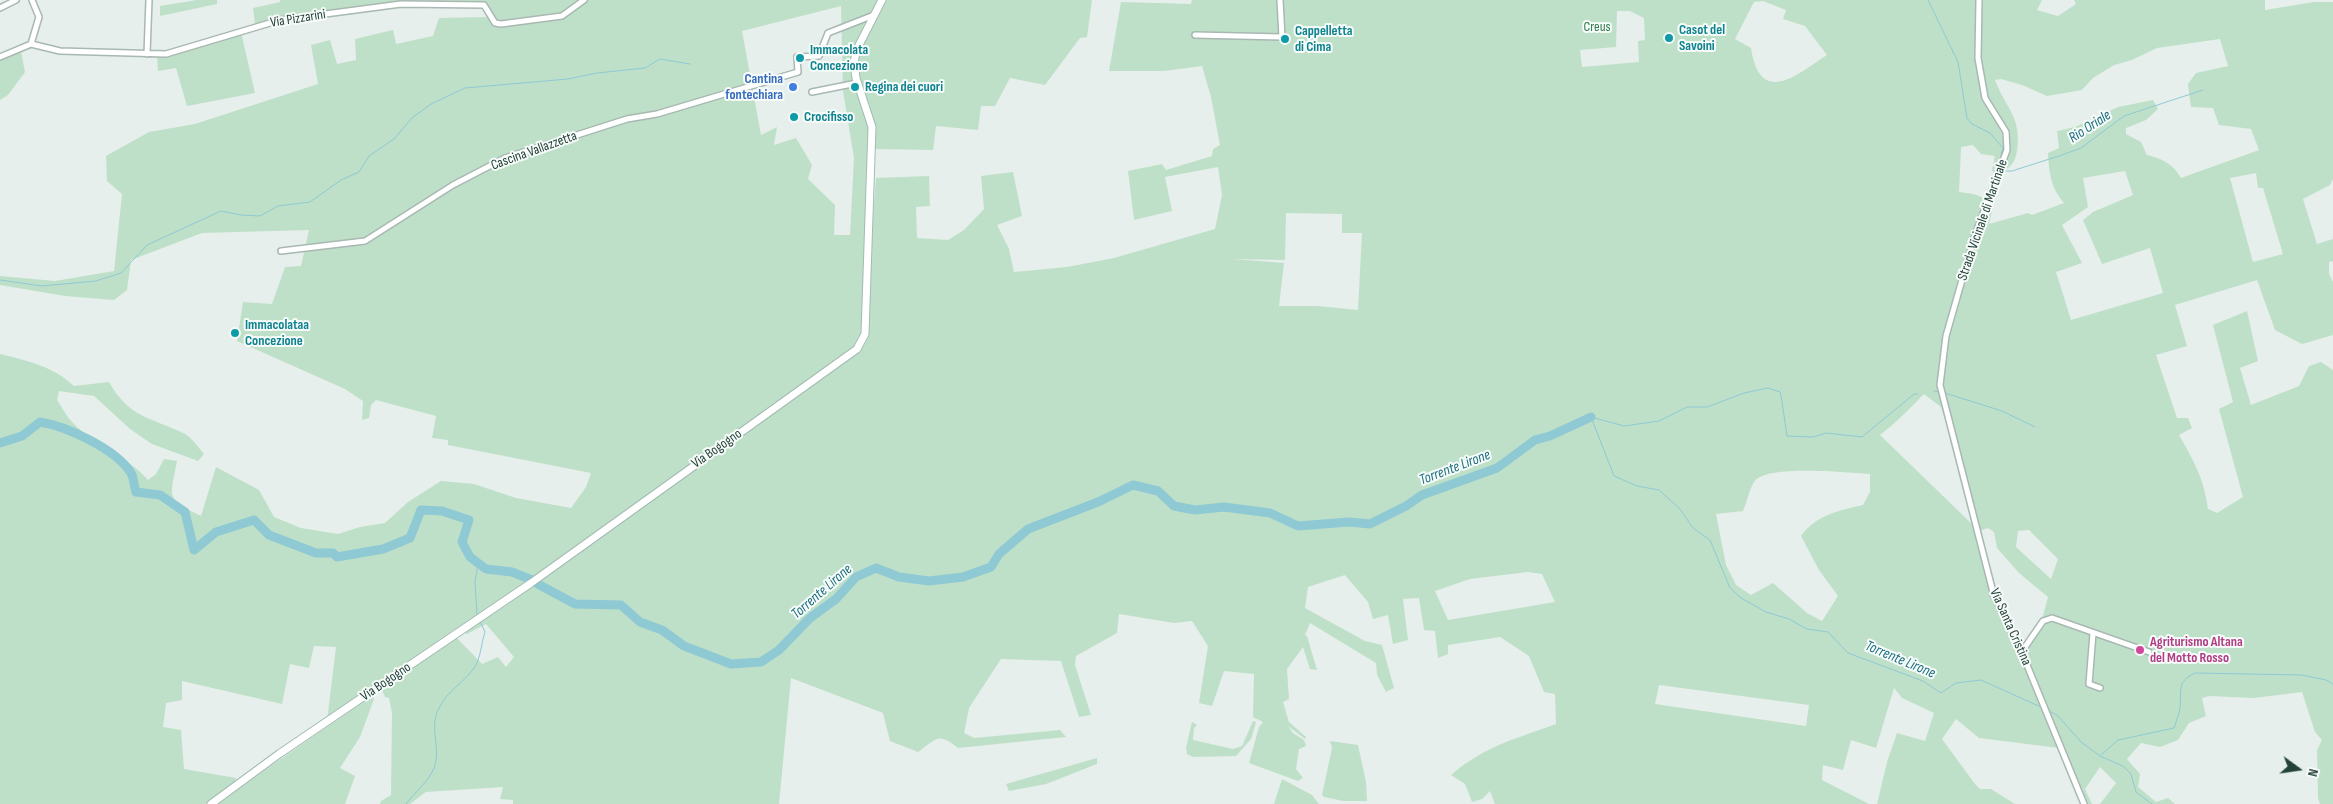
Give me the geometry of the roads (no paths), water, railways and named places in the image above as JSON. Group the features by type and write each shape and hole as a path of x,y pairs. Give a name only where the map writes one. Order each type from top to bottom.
{"main road":[{"name":"Via Bogogno","path":"211,804 279,754 531,583 857,349 865,334 872,127 858,83 854,62 857,49 882,0"}],"street":[{"path":"0,8 16,0"},
{"path":"0,57 31,44 39,17 32,0"},
{"path":"147,54 149,0"},
{"name":"Via Pizzarini","path":"31,44 60,51 166,54 280,20 401,4 484,5 496,23 502,24 562,16 584,0"},
{"path":"1195,35 1282,37 1280,0"},
{"name":"Strada Vicinale di Martinale","path":"1940,385 1946,336 1974,238 2007,150 2006,132 1985,98 1978,58 1979,0"},
{"name":"Cascina Vallazzetta","path":"281,250 365,241 453,185 505,158 627,119 657,114 798,71 797,57 818,56 828,33 874,15"},
{"path":"812,92 858,83"},
{"name":"Via Santa Cristina","path":"1940,385 1994,596 2020,648 2084,804"},
{"path":"2020,648 2025,647 2043,621 2052,618 2149,652"},
{"path":"2093,633 2089,682 2091,686 2100,688"}],"waterway":[{"name":"Rio Oriale","path":"1928,0 1958,62 1967,118 1972,124 1990,133 2003,148 2001,155"},
{"path":"0,280 42,286 96,281 121,273 147,245 221,211 260,216 278,206 310,202 341,180 359,172 369,156 394,139 412,118 431,104 465,88 568,79 597,73 645,68 660,59 690,64"},
{"name":"Rio Oriale","path":"2002,171 2012,171 2081,148 2124,116 2203,90"},
{"path":"1591,417 1624,426 1659,421 1687,407 1707,407 1744,393 1768,388 1780,392 1787,436 1813,437 1826,433 1862,437 1914,394 1918,394"},
{"path":"1934,391 1939,392"},
{"path":"1945,393 2002,411 2035,427"},
{"name":"Torrente Lirone","path":"1591,417 1614,476 1637,486 1659,490 1680,509 1693,528 1710,540 1730,588 1741,598 1766,612 1789,619 1807,629 1828,632 1848,653 1923,681 1941,693 1956,683 1981,680 2043,708"},
{"name":"Torrente Lirone","path":"536,583 575,604 621,605 640,622 662,630 684,646 731,664 761,662 779,650 810,618 836,599 856,577 876,568 899,577 929,581 963,577 991,567 999,554 1028,529 1098,502 1133,485 1158,491 1174,506 1195,510 1224,507 1270,513 1298,526 1349,522 1370,524 1406,506 1422,495 1497,468 1535,440 1550,436 1591,417"},
{"name":"Torrente Lirone","path":"0,443 22,436 40,422 63,428 90,440 114,455 124,464 132,475 136,492 160,495 185,512 194,550 216,532 254,520 269,535 316,553 333,553 337,557 383,549 410,538 421,510 442,511 469,520 462,542 470,557 486,569 512,572 532,580"},
{"path":"477,615 475,582 478,564"},
{"path":"406,804 434,768 437,755 436,715 444,700 469,674 478,660 485,632 480,621"},
{"name":"Torrente Lirone","path":"2101,755 2118,740 2174,728 2180,711 2182,683 2195,673 2302,675 2326,680 2333,684"},
{"name":"Torrente Lirone","path":"2049,711 2057,715 2081,742 2100,756 2123,766 2131,774 2136,792 2152,804"}],"place":[{"name":"Casot del Savoini","path":"1669,38"},
{"name":"Cappelletta di Cima","path":"1285,39"},
{"name":"Immacolata Concezione","path":"800,58"},
{"name":"Cantina fontechiara","path":"793,87"},
{"name":"Regina dei cuori","path":"855,87"},
{"name":"Crocifisso","path":"794,117"},
{"name":"Immacolataa Concezione","path":"235,333"},
{"name":"Agriturismo Altana del Motto Rosso","path":"2140,650"}],"park label":[{"name":"Creus","path":"1597,27"}]}
